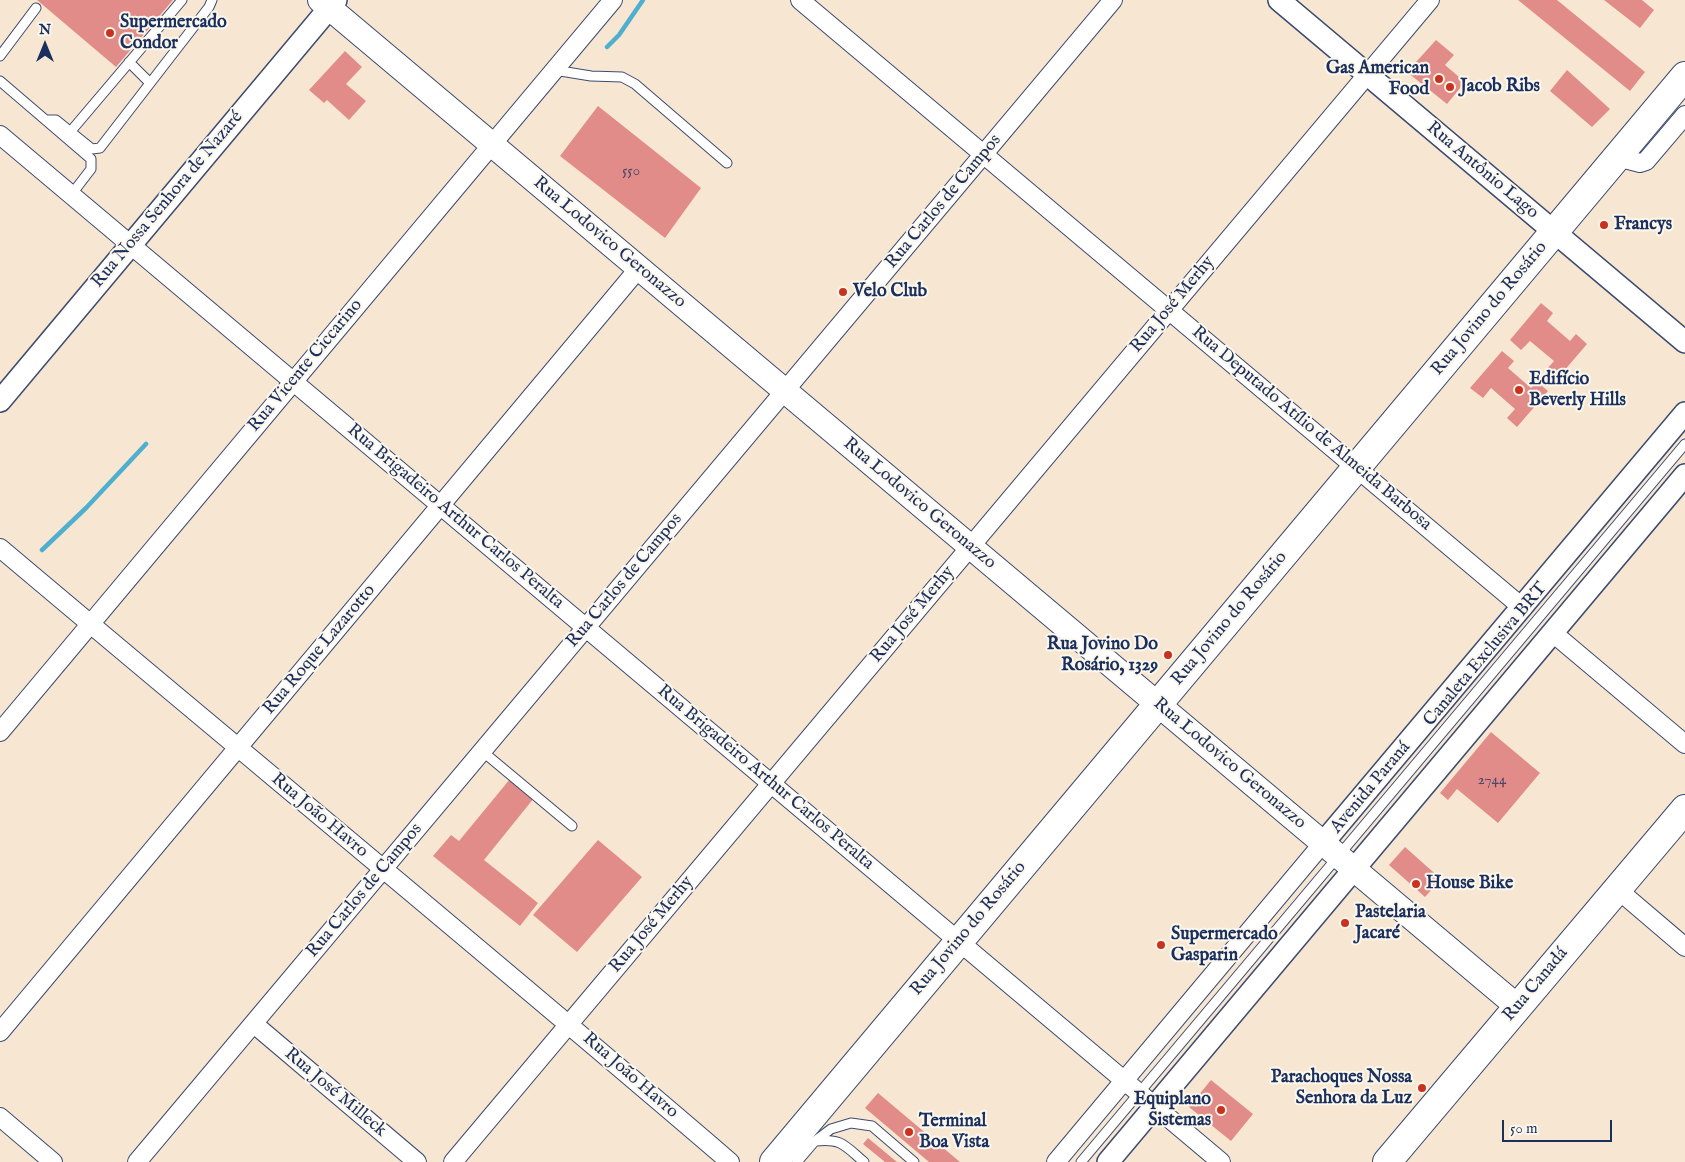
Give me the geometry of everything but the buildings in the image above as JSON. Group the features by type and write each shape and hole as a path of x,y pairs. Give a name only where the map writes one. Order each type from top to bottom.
{"main road":[{"name":"Rua Lodovico Geronazzo","path":"329,3 492,144 1518,1007"},
{"name":"Rua Jovino do Rosário","path":"774,1162 1685,76"},
{"name":"Rua Canadá","path":"1387,1162 1685,809"}],"street":[{"name":"Rua Vicente Ciccarino","path":"0,732 613,0"},
{"name":"Rua Deputado Atílio de Almeida Barbosa","path":"800,0 1523,608"},
{"name":"Rua Carlos de Campos","path":"137,1162 1113,0"},
{"name":"Rua Antônio Lago","path":"1279,0 1685,342"},
{"name":"Rua José Merhy","path":"453,1162 1430,0"},
{"name":"Rua Nossa Senhora de Nazaré","path":"0,401 131,245 329,3"},
{"path":"1617,157 1640,163 1646,161 1685,115"},
{"name":"Rua Brigadeiro Arthur Carlos Peralta","path":"0,135 1221,1162"},
{"name":"Rua Roque Lazarotto","path":"0,1032 639,268"},
{"name":"Avenida Paraná","path":"1108,1162 1155,1106 1523,608 1685,413"},
{"name":"Avenida Paraná","path":"1056,1162 1125,1080 1552,633 1685,475"},
{"name":"Rua João Havro","path":"0,548 569,1024 730,1162"},
{"path":"1552,633 1685,744"},
{"path":"1617,889 1685,947"},
{"name":"Rua José Milleck","path":"254,1024 417,1162"},
{"path":"0,1117 53,1162"}],"lane":[{"path":"70,131 182,0"},
{"path":"47,120 56,120 92,148 100,148 210,7 212,0"},
{"path":"0,56 36,8"},
{"path":"129,62 150,83"},
{"path":"554,70 590,76 622,77 635,84 727,163"},
{"path":"0,81 91,159 91,169 71,195"},
{"name":"Canaleta Exclusiva BRT","path":"1080,1162 1685,444"},
{"path":"482,751 572,826"},
{"path":"797,1162 815,1141 831,1129 851,1123 872,1126 914,1162"},
{"path":"815,1141 841,1142 864,1162"}],"waterway":[{"path":"607,47 619,35 643,0"},
{"path":"42,550 86,508 146,444"}],"place":[{"name":"Supermercado Condor","path":"110,33"},
{"name":"Gas American Food","path":"1439,79"},
{"name":"Jacob Ribs","path":"1450,87"},
{"name":"Francys","path":"1604,225"},
{"name":"Velo Club","path":"843,292"},
{"name":"Edifício Beverly Hills","path":"1519,390"},
{"name":"Rua Jovino Do Rosário, 1329","path":"1168,655"},
{"name":"House Bike","path":"1416,884"},
{"name":"Pastelaria Jacaré","path":"1345,923"},
{"name":"Supermercado Gasparin","path":"1161,945"},
{"name":"Parachoques Nossa Senhora da Luz","path":"1422,1088"},
{"name":"Equiplano Sistemas","path":"1221,1110"},
{"name":"Terminal Boa Vista","path":"909,1132"}]}
